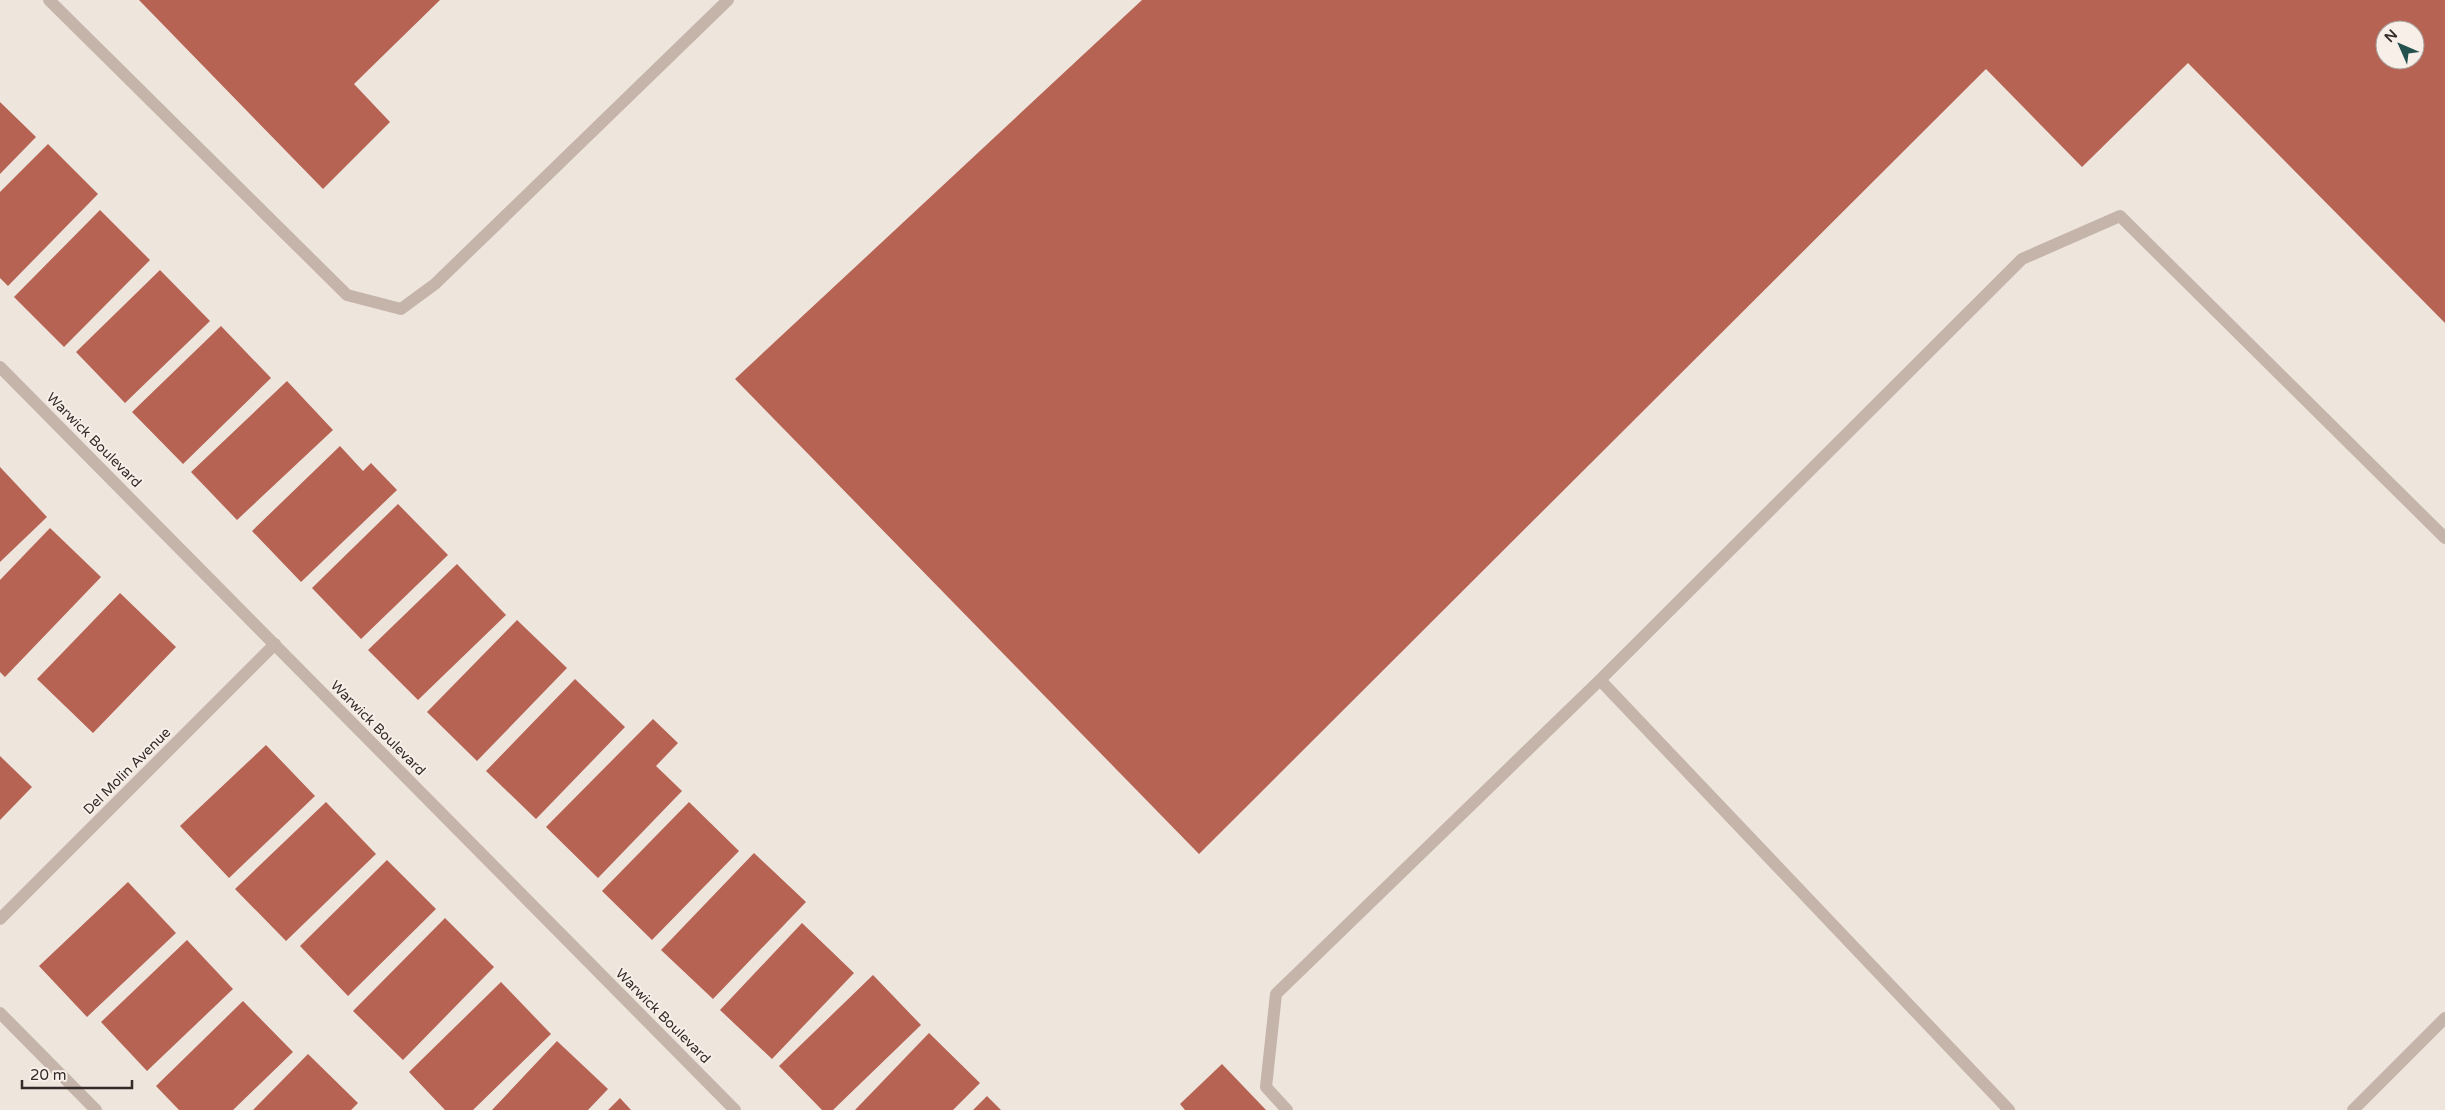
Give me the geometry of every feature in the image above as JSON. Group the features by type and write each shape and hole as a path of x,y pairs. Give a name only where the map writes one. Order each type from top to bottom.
{"street":[{"path":"50,0 347,295 401,309 435,284 728,0"},
{"path":"1287,1110 1266,1087 1276,994 1600,680 2022,259 2120,216 2445,538"},
{"name":"Warwick Boulevard","path":"0,366 736,1110"},
{"name":"Del Molin Avenue","path":"0,919 275,644"},
{"path":"1600,680 2009,1110"},
{"path":"0,1013 96,1110"},
{"path":"2353,1110 2445,1018"}],"building":[{"path":"139,0 440,0 354,84 390,122 323,189"},
{"path":"1142,0 2445,0 2445,323 2188,63 2082,167 1986,69 1199,854 735,379"},
{"path":"0,102 36,137 0,174"},
{"path":"48,144 98,194 8,286 0,278 0,192"},
{"path":"100,210 150,260 64,347 14,297"},
{"path":"160,270 210,321 125,403 76,352"},
{"path":"221,326 271,378 183,464 132,412"},
{"path":"287,381 333,430 237,520 191,472"},
{"path":"340,446 363,471 371,463 397,490 301,582 252,531"},
{"path":"0,467 47,517 0,562"},
{"path":"398,504 448,555 361,639 312,588"},
{"path":"50,528 101,577 5,677 0,672 0,580"},
{"path":"457,564 506,615 418,700 368,650"},
{"path":"120,593 176,647 93,733 37,679"},
{"path":"517,620 567,668 477,761 427,712"},
{"path":"575,679 625,727 536,819 486,771"},
{"path":"653,719 678,743 656,766 682,791 598,878 546,827"},
{"path":"266,745 315,796 229,878 180,826"},
{"path":"0,756 32,787 0,820"},
{"path":"326,802 376,854 286,941 235,889"},
{"path":"689,802 739,851 652,940 602,891"},
{"path":"754,853 806,902 713,999 661,950"},
{"path":"387,860 436,909 348,996 300,946"},
{"path":"128,882 176,933 87,1017 39,966"},
{"path":"445,918 494,967 403,1060 353,1011"},
{"path":"802,923 854,973 772,1059 720,1010"},
{"path":"187,940 233,989 147,1071 101,1022"},
{"path":"873,975 921,1025 833,1110 822,1110 779,1066"},
{"path":"501,982 551,1034 473,1110 445,1110 409,1072"},
{"path":"243,1001 293,1052 233,1110 179,1110 156,1086"},
{"path":"929,1033 980,1083 953,1110 855,1110"},
{"path":"557,1041 608,1089 588,1110 492,1110"},
{"path":"308,1054 358,1103 351,1110 253,1110"},
{"path":"1222,1064 1266,1110 1185,1110 1180,1104"},
{"path":"987,1096 1001,1110 973,1110"},
{"path":"620,1098 631,1110 608,1110"}]}
